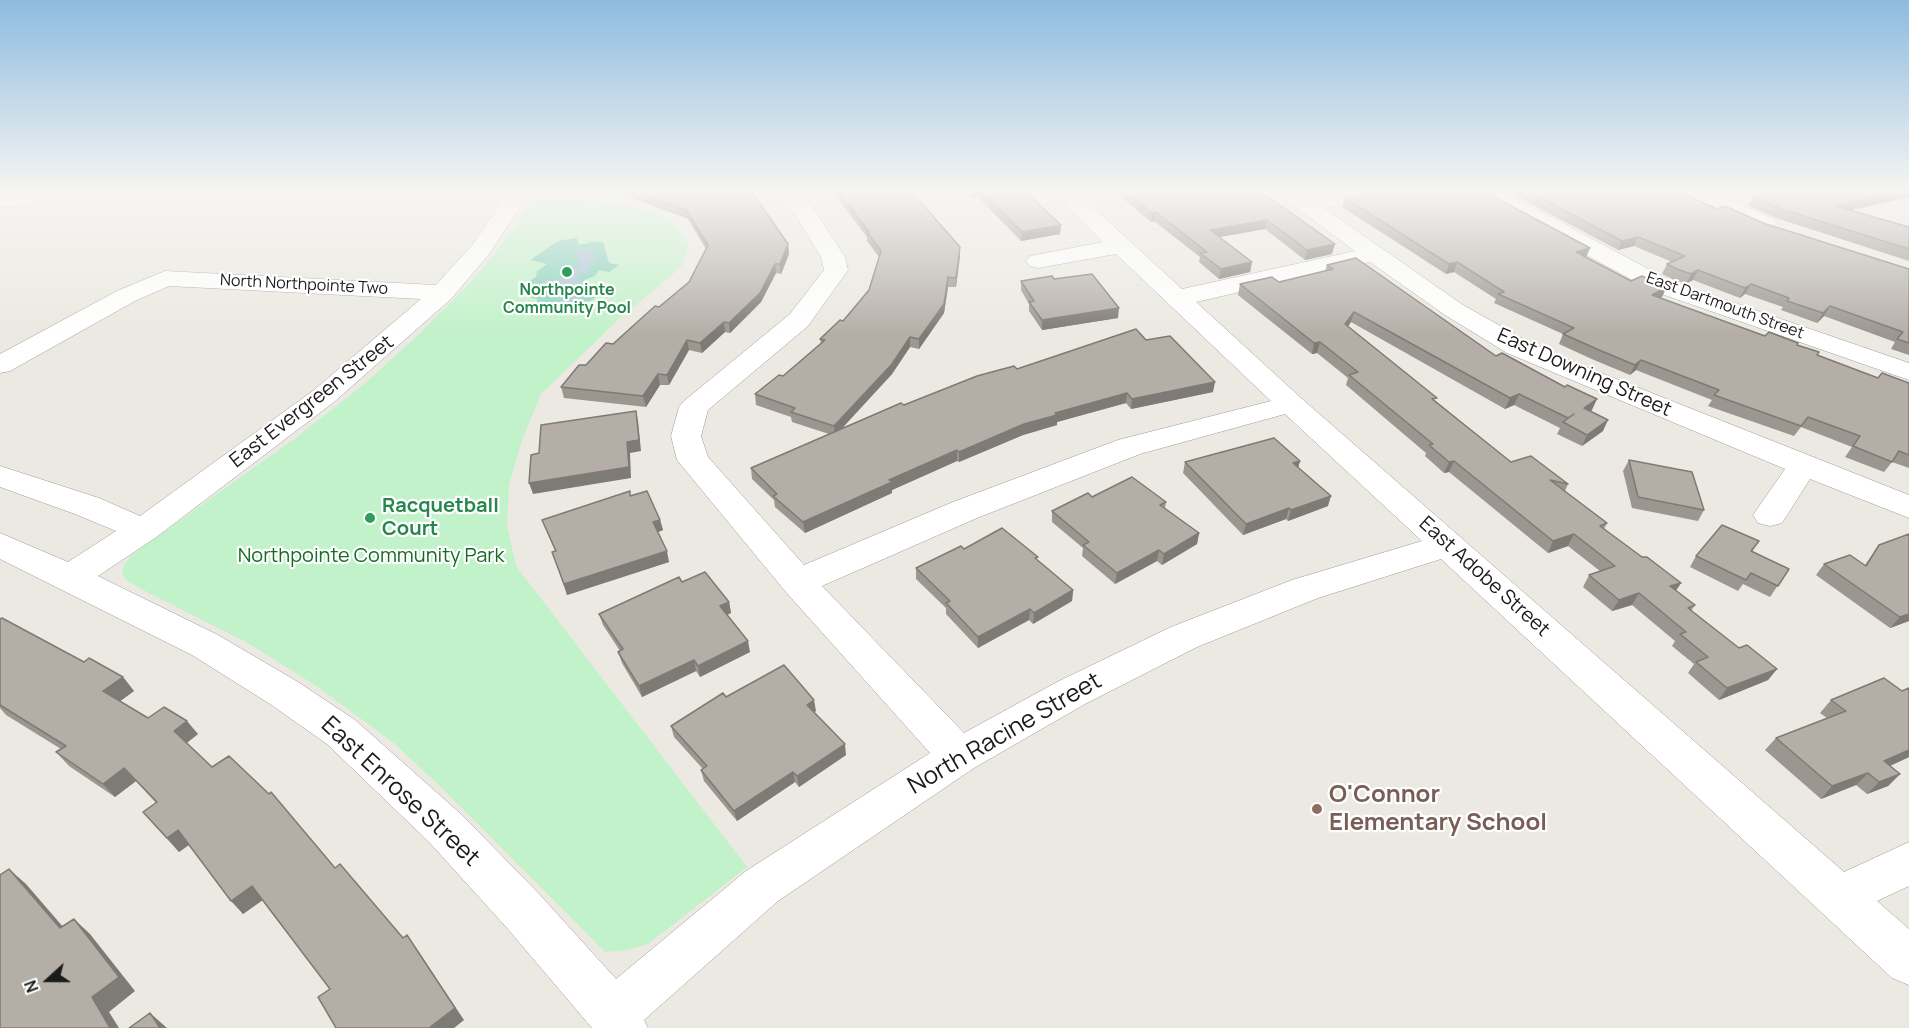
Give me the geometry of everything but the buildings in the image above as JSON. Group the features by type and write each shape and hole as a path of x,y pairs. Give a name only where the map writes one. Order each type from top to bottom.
{"street":[{"name":"East Evergreen Street","path":"70,577 143,530 324,396 443,293 488,239"},
{"path":"822,239 833,257 836,270 799,321 694,407 686,436 693,460 798,582 959,756"},
{"name":"East Adobe Street","path":"1113,239 1178,297 1291,404 1909,961"},
{"name":"East Downing Street","path":"1353,239 1454,310 1517,347 1577,374 1909,507"},
{"name":"East Dartmouth Street","path":"1574,239 1662,286 1909,372"},
{"path":"1038,261 1120,246"},
{"path":"1178,297 1374,254"},
{"name":"North Northpointe Two","path":"0,365 126,296 165,278 443,293"},
{"path":"798,582 965,510 1129,447 1291,404"},
{"path":"1770,515 1803,466"},
{"path":"0,476 87,506 143,530"},
{"name":"East Enrose Street","path":"0,545 70,577 205,645 284,693 341,732 446,829 524,912 618,1021"},
{"name":"North Racine Street","path":"618,1021 762,886 959,756 1071,693 1184,638 1305,589 1449,545"},
{"path":"1839,897 1909,863"}],"green space":[{"name":"Northpointe Community Park","path":"506,239 685,239 689,245 681,267 618,320 541,394 522,440 509,485 507,525 516,566 747,867 648,944 627,950 605,952 395,744 318,687 248,643 127,581 122,573 124,565 133,554 297,437 363,385 416,337 469,284"},
{"name":"Northpointe Community Pool","path":"577,239 579,245 603,242 609,263 619,265 609,272 599,270 595,276 584,280 587,291 600,290 601,294 590,301 570,305 556,302 538,305 537,299 528,297 526,283 536,277 537,271 547,264 530,260 558,241"}],"water":[{"path":"593,246 592,255 598,259 587,267 591,268 589,272 578,277 583,295 587,296 569,301 564,299 568,297 566,290 539,292 538,283 560,279 563,277 562,271 580,268 576,251"}],"place":[{"name":"Northpointe Community Pool","path":"567,272"},
{"name":"Racquetball Court","path":"370,518"},
{"name":"O'Connor Elementary School","path":"1317,809"}]}
